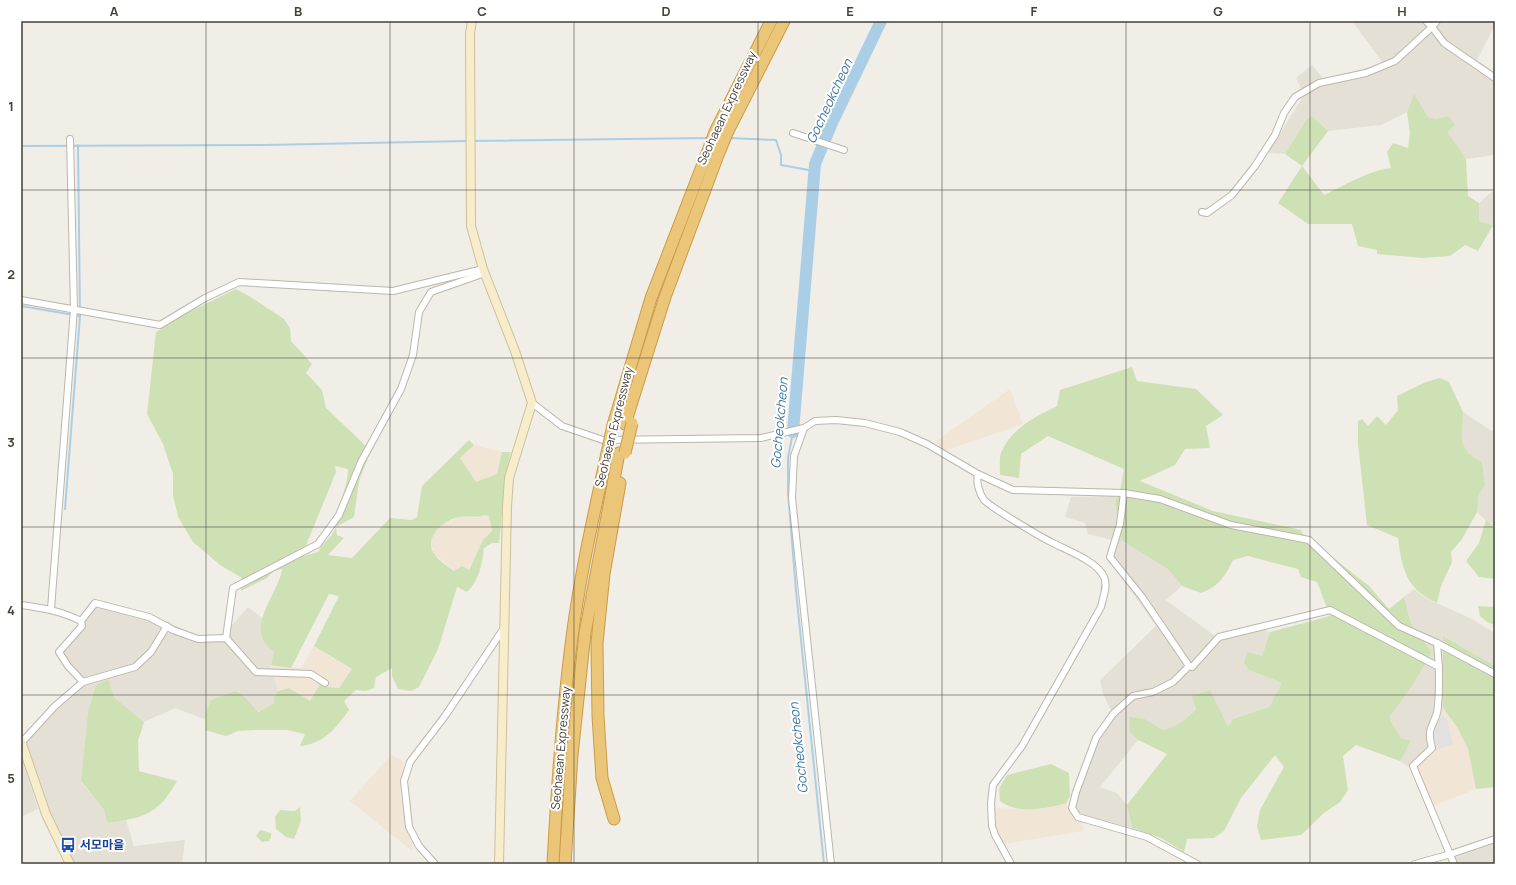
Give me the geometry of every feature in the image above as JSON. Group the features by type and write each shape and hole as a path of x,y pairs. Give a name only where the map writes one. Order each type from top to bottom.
{"highway":[{"name":"Seohaean Expressway","path":"553,864 559,754 572,637 589,538 612,425 651,298 715,132 771,21"},
{"name":"Seohaean Expressway","path":"565,864 572,755 585,633 639,376 665,297 718,155 728,131 784,21"},
{"path":"614,819 602,778 598,716 598,643 604,574 622,453"}],"street":[{"path":"472,21 470,32 472,226 484,271 532,403 562,426 603,440 761,438 802,428 815,421 836,420 865,423 900,432 926,444 978,474 1013,490 1124,493 1160,499 1231,525 1309,540 1399,626 1437,643 1495,674"},
{"path":"1426,21 1444,43 1495,78"},
{"path":"1202,212 1207,213 1232,195 1255,166 1295,96 1318,83 1366,73 1395,61 1437,21"},
{"path":"793,133 840,148"},
{"path":"51,609 76,312 70,143"},
{"path":"21,300 76,312 160,325 205,298 239,282 393,290 484,271"},
{"path":"325,683 311,674 256,672 226,638 233,588 318,544 339,515 361,462 401,389 414,355 420,312 430,292 484,271"},
{"path":"499,864 509,478 532,403"},
{"path":"802,428 794,456 792,498 831,864"},
{"path":"978,474 976,482 984,499 1050,542 1074,552 1099,569 1104,578 1105,589 1101,607 1022,746 993,785 991,803 992,826 995,835 1011,864"},
{"path":"1124,493 1120,524 1110,557 1142,597 1189,666 1173,682 1153,692 1133,696 1113,714 1096,738 1076,792 1072,808 1078,817 1147,837 1197,864"},
{"path":"83,682 68,666 60,652 82,626 81,621 95,603 150,617 198,639 226,638"},
{"path":"21,605 64,612 81,621"},
{"path":"1192,667 1219,637 1330,610 1439,667"},
{"path":"70,864 46,814 21,742 55,706 83,682 135,667 151,652 167,626"},
{"path":"436,864 419,846 409,827 404,781 410,762 445,716 504,628"},
{"path":"1437,643 1439,667 1438,708 1428,734 1432,748 1413,766 1454,864"},
{"path":"1415,864 1451,854 1495,838"}],"shaded area":[{"path":"1352,21 1495,21 1495,25 1477,60 1495,72 1495,155 1466,159 1436,119 1428,117 1414,95 1407,112 1381,125 1328,131 1312,116 1304,123 1285,154 1268,153 1304,95 1296,78 1312,65 1324,80 1383,63"},
{"path":"1495,191 1495,225 1479,221 1479,203 1490,193"},
{"path":"1010,389 1023,424 944,451 935,442"},
{"path":"1463,412 1492,431 1495,429 1495,529 1477,512 1479,495 1485,485 1482,462 1468,453 1462,442"},
{"path":"474,445 502,452 497,474 476,482 460,458"},
{"path":"1117,496 1115,503 1122,541 1169,570 1182,586 1166,600 1215,636 1254,624 1270,632 1262,656 1249,670 1282,683 1269,707 1233,719 1228,728 1224,720 1196,709 1172,728 1163,730 1145,719 1130,732 1138,740 1100,787 1117,793 1127,805 1132,828 1082,815 1074,806 1098,741 1114,717 1103,694 1100,680 1156,626 1108,559 1112,540 1088,534 1085,523 1065,517 1071,497"},
{"path":"484,515 489,516 492,531 483,540 468,571 462,566 455,571 434,554 431,544 433,535 441,525 459,517 477,518"},
{"path":"1414,589 1425,598 1470,618 1495,633 1495,666 1443,636 1443,708 1430,733 1435,747 1415,766 1407,766 1400,761 1411,741 1401,738 1389,718 1414,683 1432,652 1411,624 1404,597"},
{"path":"95,600 153,616 197,635 223,635 248,607 262,618 261,636 274,650 271,665 278,691 274,697 274,703 257,712 242,694 235,691 211,700 206,711 207,720 175,708 144,722 116,699 108,679 96,685 88,711 81,782 104,810 107,823 126,820 134,846 185,840 182,864 75,864 48,810 25,743 50,715 82,686 57,655 84,621"},
{"path":"314,646 352,670 339,688 323,687 321,685 310,701 289,688 278,691 271,665 301,668"},
{"path":"1443,708 1457,727 1468,749 1476,789 1435,805 1428,795 1415,766 1435,747 1430,733"},
{"path":"1442,715 1447,719 1453,744 1437,750 1433,733"},
{"path":"391,755 403,761 400,793 406,828 413,845 412,851 350,801"},
{"path":"21,756 38,809 21,817"},
{"path":"1066,803 1072,814 1082,822 1083,831 1003,844 995,828 994,808 1038,810"},
{"path":"1495,843 1495,864 1449,864 1448,860"}],"green space":[{"path":"1414,94 1428,117 1436,119 1449,116 1455,125 1447,132 1466,159 1468,196 1479,203 1479,221 1493,225 1478,251 1465,245 1450,256 1423,258 1377,254 1377,250 1358,246 1352,224 1308,224 1278,203 1302,166 1324,195 1365,175 1391,168 1387,152 1393,143 1408,148 1410,133 1407,112"},
{"path":"1312,116 1328,131 1302,166 1285,154 1306,120"},
{"path":"236,289 284,319 290,328 291,341 312,364 306,373 322,390 326,408 365,445 372,448 359,481 354,517 336,527 338,510 347,479 348,469 335,466 336,472 307,543 304,556 318,552 336,528 337,535 344,538 328,555 352,558 390,518 412,520 417,517 422,486 469,440 474,445 460,458 476,482 497,474 502,452 511,452 506,472 499,543 492,543 484,548 481,566 471,588 467,592 457,587 438,649 419,687 411,691 398,689 392,676 392,668 376,677 374,688 366,691 356,690 344,701 349,710 329,734 316,742 300,746 305,734 287,730 238,731 226,736 205,730 206,711 211,700 235,691 242,694 258,712 274,703 274,697 278,691 289,688 310,701 320,684 324,687 339,688 352,669 314,646 339,596 329,594 291,668 271,665 274,651 265,643 261,633 261,623 282,569 273,571 267,578 241,591 242,578 220,565 193,542 178,517 173,495 173,474 163,444 147,414 156,332 191,311","holes":["489,516 492,531 483,540 469,570 462,566 454,571 442,562 435,555 432,549 431,543 433,537 441,526 453,519 459,517"]},
{"path":"1132,367 1137,381 1196,389 1223,415 1206,426 1210,448 1185,449 1175,465 1140,481 1213,511 1301,530 1303,534 1369,586 1389,609 1404,597 1411,624 1432,652 1414,683 1389,718 1401,738 1411,741 1400,761 1356,745 1343,756 1348,790 1340,802 1324,813 1301,835 1261,840 1257,826 1260,810 1284,767 1275,755 1241,798 1224,831 1214,838 1187,839 1184,852 1161,838 1132,828 1127,805 1167,754 1138,740 1130,732 1129,717 1145,719 1163,730 1168,729 1181,722 1196,709 1192,696 1210,690 1228,727 1233,719 1269,707 1282,683 1249,670 1244,663 1247,652 1262,656 1270,632 1330,616 1317,582 1301,577 1298,569 1248,556 1233,560 1220,581 1207,591 1201,593 1182,586 1169,570 1121,540 1115,503 1121,486 1124,469 1048,436 1021,454 1019,478 1000,475 1000,455 1005,444 1024,424 1057,406 1060,390"},
{"path":"1440,378 1449,382 1463,412 1462,442 1468,453 1482,462 1485,485 1479,495 1477,512 1462,539 1451,552 1452,562 1441,586 1437,603 1418,591 1407,577 1401,559 1398,538 1367,525 1358,443 1358,421 1362,419 1368,426 1377,416 1386,425 1398,410 1397,396 1426,382"},
{"path":"1486,520 1495,529 1495,579 1479,577 1466,561 1479,543"},
{"path":"1478,606 1495,607 1495,625 1487,622 1480,616"},
{"path":"1443,636 1495,666 1495,787 1476,789 1468,749 1457,727 1443,708"},
{"path":"108,679 115,698 144,722 138,741 139,771 177,781 163,801 148,813 130,819 107,823 104,810 81,781 88,711 96,685"},
{"path":"1051,764 1069,773 1070,796 1066,803 1032,810 1015,808 1000,801 999,789 1007,775"},
{"path":"300,807 301,821 294,839 286,837 276,829 275,817 280,810 295,811"},
{"path":"260,830 271,833 269,841 262,842 256,836"}],"waterway":[{"name":"Gocheokcheon","path":"793,432 815,164 832,123 881,21"},
{"path":"472,141 708,138"},
{"path":"728,138 776,140 781,155 781,165 814,171"},
{"path":"21,146 264,145 468,141"},
{"path":"65,509 80,316 78,145"},
{"path":"21,306 80,316"},
{"name":"Gocheokcheon","path":"793,432 788,458 788,492 796,591 824,864"}],"place":[{"name":"서모마을","path":"68,845"}]}
